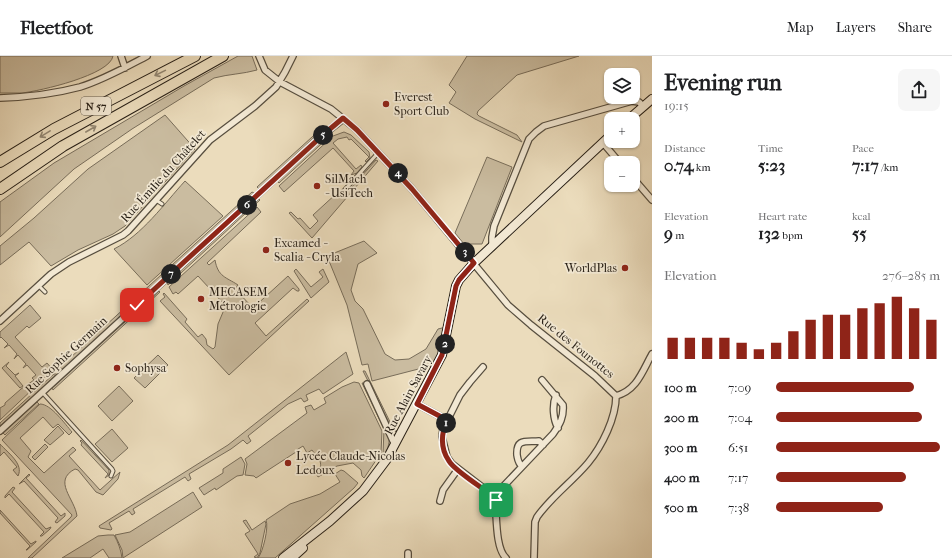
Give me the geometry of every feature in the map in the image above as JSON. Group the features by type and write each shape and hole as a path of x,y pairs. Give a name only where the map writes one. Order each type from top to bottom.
{"highway":[{"name":"N 57","path":"0,162 54,129 195,56"},
{"name":"N 57","path":"0,189 63,146 223,56"}],"street":[{"path":"121,56 125,68"},
{"path":"0,98 23,98 80,87 125,68 147,56"},
{"name":"Rue des Founottes","path":"259,56 265,70 280,82 331,109 357,130 412,189 508,305 595,376 616,396 616,405 610,425 589,462 537,517 535,522 534,558"},
{"name":"Rue Émilie du Châtelet","path":"0,321 38,285 62,266 123,235 159,202 192,156 226,127 264,98 280,82 293,56"},
{"path":"637,112 652,99"},
{"path":"492,246 494,226 529,139 536,132 544,126 632,101 639,102 643,106"},
{"name":"Rue Sophie Germain","path":"0,431 343,118"},
{"path":"474,263 603,143 614,156"},
{"path":"640,186 652,200"},
{"name":"Rue Alain Savary","path":"283,558 330,521 364,491 383,465 442,355 456,286 459,280 474,263"},
{"path":"616,396 632,388 652,354"},
{"path":"483,367 465,388 447,420 442,433 443,446 449,461 490,494 491,498 495,500"},
{"path":"506,558 500,555 495,500 498,497 497,493 558,428 562,419 563,405 542,380"},
{"path":"367,384 395,444"},
{"path":"556,395 554,400 555,418 558,428"},
{"path":"417,404 447,420"},
{"path":"522,466 518,464 518,444 522,442 539,441 543,445"},
{"path":"440,502 444,490 458,469"},
{"path":"490,494 493,492 497,493"},
{"name":"Rue Alain Savary","path":"292,558 324,529 330,521"}],"lane":[{"path":"226,127 230,132"},
{"path":"341,194 378,153"},
{"path":"134,224 139,228"},
{"path":"96,248 99,254"},
{"path":"62,266 66,272"},
{"path":"38,285 45,292"},
{"path":"42,392 112,468 113,471 111,476"}],"shaded area":[{"path":"0,56 113,56 109,63 100,70 73,81 31,92 0,93"},
{"path":"238,56 252,56 257,70 214,78 132,129 74,169 0,237 0,202 54,163 184,86"},
{"path":"467,56 579,56 517,75 478,111 477,114 479,116 517,135 522,142 475,119 449,103 456,92 449,85"},
{"path":"165,115 195,149 125,226 113,234 78,250 51,266 29,242 0,265 0,246 34,218 88,169"},
{"path":"323,127 324,128 259,189 257,187"},
{"path":"344,132 351,135 369,152 370,158 366,162 365,161 369,157 351,139 349,140 347,137 338,139 333,143 356,169 361,165 362,167 357,173 351,175 354,171 333,148 284,192 279,186 333,136"},
{"path":"329,133 331,135 279,183 277,181"},
{"path":"487,157 512,167 482,244 464,244 455,233"},
{"path":"376,160 378,161 312,238 289,213 291,212 298,219 300,218 310,229 318,221 313,215 337,193 342,198"},
{"path":"185,181 223,216 147,285 114,249 134,236 161,209"},
{"path":"252,192 254,193 63,369 59,368"},
{"path":"259,199 260,200 168,285 167,283"},
{"path":"257,207 261,212 207,263 209,265 215,260 216,266 220,273 238,285 235,289 253,308 288,276 299,289 299,291 297,291 293,288 255,323 266,336 307,299 309,301 229,375 160,301 165,297 163,294 164,293 187,319 185,322 198,337 202,334 206,339 207,345 213,349 215,347 218,324 226,305 198,276 178,294 176,292 173,294 169,287"},
{"path":"364,241 377,253 358,264 351,290 355,301 363,309 385,354 395,360 409,359 426,349 438,329 446,327 443,342 434,365 372,381 368,364 362,365 347,305 327,256"},
{"path":"296,269 311,287 323,277 319,272 323,269 329,282 311,298 294,271"},
{"path":"159,291 160,292 53,390 52,388"},
{"path":"30,305 41,318 29,328 27,326 15,337 42,367 47,363 53,370 0,420 0,408 21,389 34,380 32,378 36,375 27,365 23,368 26,364 18,355 14,359 17,354 9,345 4,348 8,344 1,337 0,338 0,332"},
{"path":"346,352 353,374 323,394 319,389 306,395 308,400 304,402 301,398 288,404 248,436 251,441 247,444 243,440 231,449 189,474 191,479 188,481 185,477 133,509 135,513 132,515 129,511 109,523 112,529 111,530 100,528 99,526 228,445"},
{"path":"158,355 168,365 145,388 134,378"},
{"path":"9,362 6,366 15,375 19,373 15,376 23,386 20,388 2,368"},
{"path":"363,371 365,371 394,430 399,431 398,432 393,431"},
{"path":"55,373 55,376 0,426 0,423"},
{"path":"354,382 359,383 382,431 381,453 364,478 361,470 353,463 337,466 318,477 317,475 321,464 319,459 312,450 307,453 303,446 256,478 254,476 245,475 247,464 245,459 307,413 305,407 311,405 314,410 326,403 324,398 342,387"},
{"path":"362,383 389,434 385,455 383,454 384,429"},
{"path":"119,386 133,401 112,421 98,406"},
{"path":"37,402 39,404 5,435 3,433"},
{"path":"40,404 49,407 72,432 69,435 58,424 53,428 43,417 20,438 31,451 28,457 44,473 73,447 76,450 69,456 100,490 120,472 118,479 103,495 96,492 78,470 75,469 68,474 65,479 65,485 77,516 32,558 28,558 72,515 2,440"},
{"path":"58,426 64,433 50,445 44,440"},
{"path":"112,429 128,448 112,462 95,444"},
{"path":"81,440 109,470 109,475 105,478 108,474 81,445"},
{"path":"0,444 17,463 19,467 18,476 13,470 17,467 4,452 0,456"},
{"path":"45,444 48,447 35,460 32,457"},
{"path":"241,457 245,464 243,475 237,476 216,490 215,488 204,495 199,488 223,473 223,469"},
{"path":"341,470 358,483 354,488 275,558 258,558 262,551 265,539 267,528 266,520 290,504 320,494 340,482 335,474"},
{"path":"29,474 30,475 26,478 61,516 65,513 65,516 57,523 55,522 58,518 24,481 19,484"},
{"path":"13,487 15,488 12,492 46,529 51,527 42,536 40,536 44,532 9,494 5,498"},
{"path":"193,492 202,507 123,558 122,550 115,535 130,532"},
{"path":"0,510 31,544 36,541 27,550 30,546 0,513"},
{"path":"246,520 252,530 265,521 266,524 260,553 257,558 254,557 258,554 245,534 250,531 243,521"},
{"path":"114,535 122,558 109,558 103,549 90,558 62,558 98,536"}],"place":[{"name":"Everest Sport Club","path":"386,104"},
{"name":"SilMach - UsiTech","path":"317,186"},
{"name":"Excamed - Scalia - Cryla","path":"266,250"},
{"name":"WorldPlas","path":"625,268"},
{"name":"MECASEM Métrologie","path":"201,299"},
{"name":"Sophysa","path":"117,368"},
{"name":"Lycée Claude-Nicolas Ledoux","path":"288,463"}],"route":[{"path":"137,305 343,118 357,130 412,189 474,263 459,280 456,286 442,355 417,404 447,420 443,429 442,437 447,458 452,464 490,494 492,500 496,500"}]}
